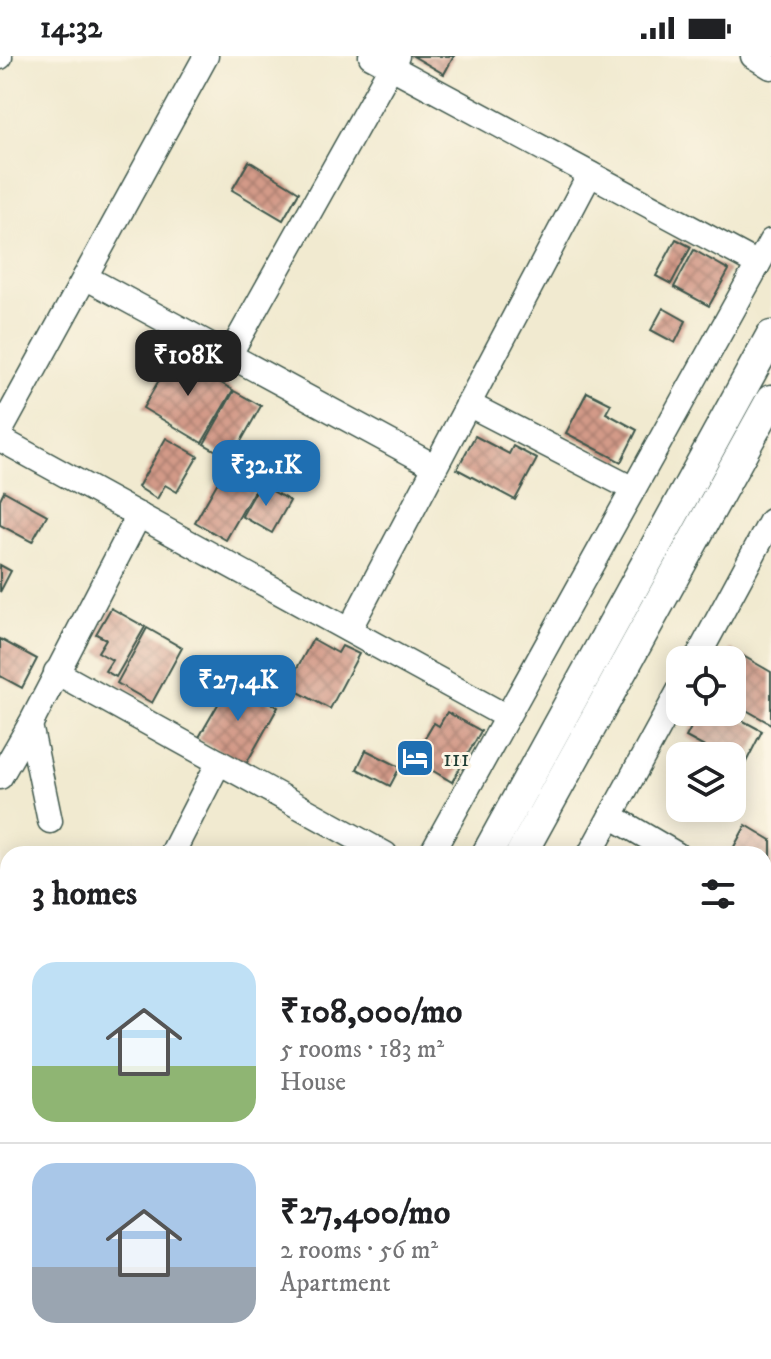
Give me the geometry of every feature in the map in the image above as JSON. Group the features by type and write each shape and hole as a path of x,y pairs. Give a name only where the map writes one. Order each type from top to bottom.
{"main road":[{"path":"491,846 771,336"},
{"path":"525,846 771,400"},
{"path":"685,492 712,507"}],"street":[{"path":"0,432 206,56"},
{"path":"753,56 771,67"},
{"path":"230,354 386,60 758,264"},
{"path":"349,630 590,174"},
{"path":"435,846 771,241"},
{"path":"85,277 434,466"},
{"path":"468,404 633,489"},
{"path":"0,439 507,717"},
{"path":"0,777 139,515"},
{"path":"704,646 771,521"},
{"path":"56,672 371,846"},
{"path":"594,846 666,715"},
{"path":"30,725 50,821"},
{"path":"176,846 219,762"},
{"path":"611,816 662,846"}],"building":[{"path":"413,56 454,56 444,74"},
{"path":"249,161 299,192 283,220 232,190"},
{"path":"676,239 691,247 671,284 656,276"},
{"path":"694,250 729,270 709,306 674,287"},
{"path":"663,308 686,321 675,343 651,330"},
{"path":"174,354 191,364 193,360 205,367 202,372 233,390 202,443 143,408"},
{"path":"234,391 261,406 231,459 204,444"},
{"path":"587,392 611,404 606,413 637,430 621,462 566,433"},
{"path":"475,436 509,454 513,446 537,459 515,500 457,469"},
{"path":"166,438 198,456 177,492 165,485 157,499 138,487"},
{"path":"227,466 258,484 226,540 195,522"},
{"path":"260,484 290,501 272,533 242,516"},
{"path":"4,491 47,515 32,542 0,525 0,499"},
{"path":"0,565 11,571 0,592"},
{"path":"111,608 145,627 116,677 105,671 112,660 98,652 106,639 96,634"},
{"path":"147,628 182,648 152,703 117,683"},
{"path":"0,639 37,659 22,688 0,676"},
{"path":"313,639 338,653 342,646 359,654 330,709 287,686"},
{"path":"746,658 771,672 771,724 746,710"},
{"path":"232,680 278,707 245,766 198,739"},
{"path":"447,712 481,731 452,782 408,756 416,742 421,745 434,723 439,726"},
{"path":"746,722 762,731 746,762 746,742 695,742 686,737 692,726 746,726"},
{"path":"366,750 400,767 390,786 357,769"},
{"path":"746,825 771,840 771,846 734,846"}],"place":[{"name":"111","path":"415,758"}]}
